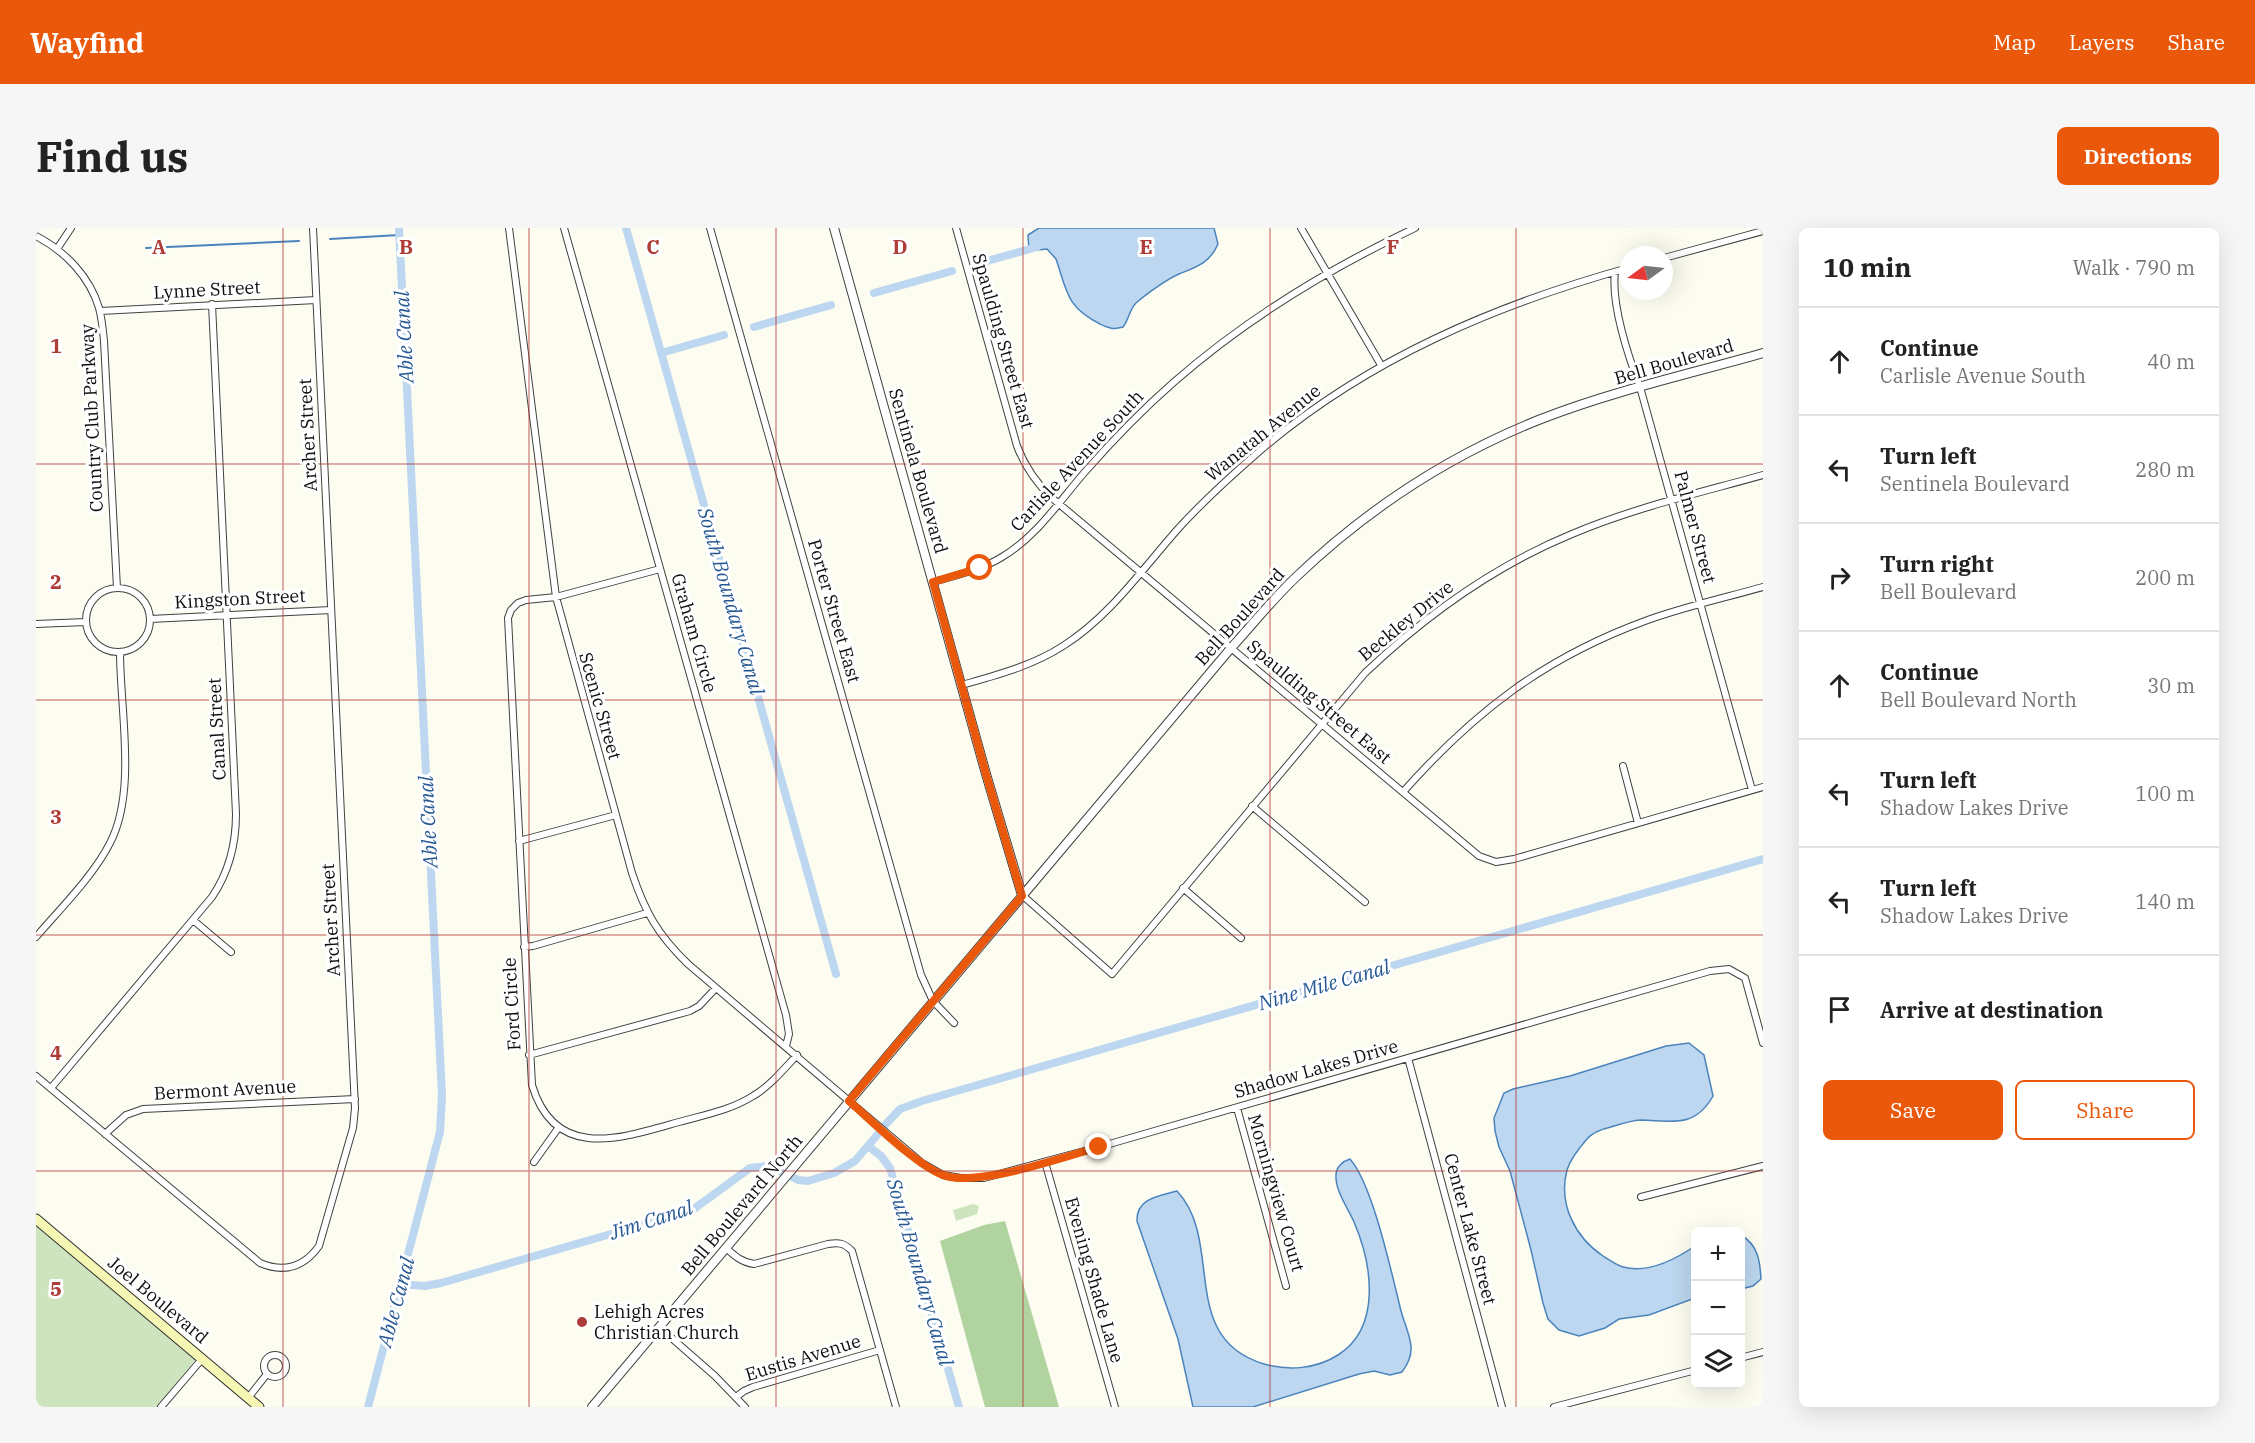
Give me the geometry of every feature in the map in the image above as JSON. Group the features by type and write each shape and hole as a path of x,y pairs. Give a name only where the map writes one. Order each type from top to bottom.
{"main road":[{"name":"Joel Boulevard","path":"36,1219 259,1407"}],"street":[{"path":"57,249 71,228"},
{"name":"Archer Street","path":"36,1076 252,1257 269,1267 288,1268 304,1262 313,1255 322,1237 353,1128 355,1099 313,228"},
{"name":"Scenic Street","path":"509,228 556,597 632,873 647,913 674,951 849,1101"},
{"name":"Graham Circle","path":"564,228 786,1015 789,1034 786,1046"},
{"name":"Porter Street East","path":"710,228 921,975 933,1001 954,1023"},
{"name":"Sentinela Boulevard","path":"834,228 1022,896"},
{"name":"Spaulding Street East","path":"956,228 1023,463 1033,478 1059,503 1479,856 1496,862 1514,859 1763,787"},
{"path":"1301,228 1381,365"},
{"name":"Carlisle Avenue South","path":"933,582 980,568 1001,558 1026,539 1103,451 1175,382 1255,319 1328,273 1415,228"},
{"path":"1673,256 1763,231"},
{"name":"Country Club Parkway","path":"36,236 71,261 86,280 100,311 104,341 117,588"},
{"name":"Wanatah Avenue","path":"962,686 1027,665 1063,646 1088,628 1108,610 1203,503 1255,455 1314,409 1381,365 1484,316 1537,295 1619,271"},
{"name":"Palmer Street","path":"1615,272 1616,302 1632,368 1640,387 1752,790"},
{"name":"Lynne Street","path":"100,311 316,300"},
{"name":"Canal Street","path":"51,1088 218,888 227,869 235,841 237,814 212,304"},
{"name":"Bell Boulevard","path":"868,1078 1272,601 1348,531 1440,468 1505,435 1576,406 1763,353"},
{"name":"Beckley Drive","path":"1022,896 1112,974 1365,673 1447,603 1508,565 1572,533 1608,520 1763,476"},
{"path":"556,597 660,570"},
{"path":"1403,792 1475,719 1535,674 1590,643 1621,630 1700,604 1763,587"},
{"path":"117,588 136,593 148,609 150,619 145,637 130,649 120,652 101,647 93,640 86,622 87,611 98,594 117,588"},
{"name":"Ford Circle","path":"556,597 518,603 508,618 529,1055 532,1085 538,1102 550,1120 570,1133 590,1139 613,1139 726,1109 744,1101 763,1089 796,1055"},
{"name":"Kingston Street","path":"150,619 331,610"},
{"path":"36,624 86,622"},
{"path":"36,937 99,862 111,842 119,821 125,779 120,652"},
{"path":"1623,766 1638,823"},
{"path":"1252,806 1365,902"},
{"path":"519,841 616,815"},
{"path":"1183,888 1241,938"},
{"path":"524,947 647,913"},
{"path":"193,920 231,952"},
{"name":"Shadow Lakes Drive","path":"849,1101 922,1163 943,1175 984,1178 1237,1108 1710,971 1729,969 1746,978 1763,1043"},
{"path":"529,1055 690,1011 699,1006 716,988"},
{"name":"Center Lake Street","path":"1408,1058 1502,1407"},
{"name":"Bell Boulevard North","path":"592,1407 868,1078"},
{"name":"Bermont Avenue","path":"105,1134 126,1115 143,1109 355,1099"},
{"name":"Morningview Court","path":"1237,1108 1286,1286"},
{"path":"534,1162 559,1127"},
{"name":"Evening Shade Lane","path":"1045,1162 1115,1407"},
{"path":"1641,1197 1763,1166"},
{"path":"726,1248 745,1263 754,1264 837,1242 845,1244 852,1251 896,1407"},
{"path":"659,1327 745,1407"},
{"name":"Eustis Avenue","path":"736,1398 753,1387 880,1350"},
{"path":"1745,1357 1763,1352"},
{"path":"161,1407 202,1359"},
{"path":"1554,1407 1691,1371"},
{"path":"248,1398 267,1374"}],"green space":[{"path":"973,1204 979,1206 977,1214 956,1221 953,1210"},
{"path":"1005,1221 1059,1407 985,1407 940,1241 984,1225"},
{"path":"36,1225 196,1359 157,1407 36,1407"}],"water":[{"path":"1039,228 1214,228 1218,244 1211,256 1202,264 1156,287 1134,306 1123,327 1114,328 1089,318 1074,304 1069,297 1056,259 1047,249 1029,251 1028,235"},
{"path":"1689,1043 1704,1055 1713,1096 1699,1113 1691,1118 1673,1121 1634,1121 1604,1129 1589,1137 1568,1166 1565,1195 1571,1219 1584,1239 1603,1256 1620,1266 1633,1269 1652,1267 1671,1260 1691,1248 1691,1299 1649,1315 1619,1319 1605,1328 1579,1336 1559,1330 1548,1319 1543,1303 1510,1171 1499,1147 1494,1118 1504,1093 1513,1089 1570,1076 1666,1046"},
{"path":"1350,1159 1374,1209 1387,1254 1410,1342 1411,1353 1406,1366 1402,1372 1390,1375 1374,1371 1359,1374 1253,1407 1193,1407 1178,1339 1137,1221 1140,1207 1150,1199 1177,1191 1191,1212 1199,1236 1211,1311 1220,1333 1237,1351 1264,1364 1283,1368 1312,1366 1330,1360 1352,1343 1362,1328 1367,1312 1369,1294 1365,1257 1354,1222 1336,1181 1336,1172 1339,1167"},
{"path":"1745,1238 1755,1249 1759,1260 1761,1279 1753,1286 1745,1288"}],"waterway":[{"name":"Able Canal","path":"368,1407 440,1132 442,1095 399,228"},
{"name":"South Boundary Canal","path":"626,228 836,974"},
{"path":"330,239 399,235"},
{"path":"146,248 299,241"},
{"path":"980,263 1037,247"},
{"path":"874,293 952,271"},
{"path":"754,327 831,305"},
{"path":"661,353 724,335"},
{"name":"Nine Mile Canal","path":"886,1124 900,1109 922,1101 1763,859"},
{"name":"Jim Canal","path":"400,1284 425,1286 441,1283 691,1211 750,1168 770,1166 798,1180 808,1181 834,1173 855,1161 878,1134"},
{"name":"South Boundary Canal","path":"868,1146 881,1156 890,1168 959,1407"}],"place":[{"name":"Lehigh Acres Christian Church","path":"582,1322"}],"route":[{"path":"980,568 933,582 1022,896 849,1101 922,1163 943,1175 984,1178 1099,1147"}]}
